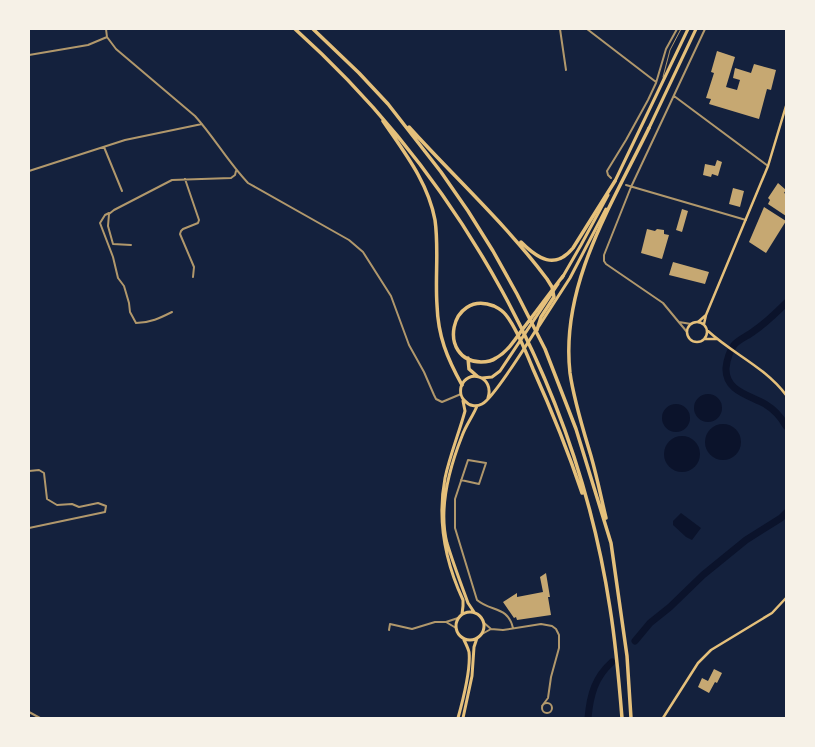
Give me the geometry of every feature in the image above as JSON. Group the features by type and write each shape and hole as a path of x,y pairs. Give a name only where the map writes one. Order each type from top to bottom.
{"highway":[{"path":"295,29 334,65 370,103 410,150 455,212 506,298 541,369 557,408 593,524 610,607 616,651 622,718"},
{"path":"313,29 359,73 451,172 505,227 529,250 539,257 550,260 563,258 573,248 615,181"},
{"path":"370,103 415,167 429,198 435,220 436,232 437,305 440,332 450,364 462,385"},
{"path":"394,110 441,172 472,218 497,258 524,307 548,358 576,429 611,543"},
{"path":"631,718 625,642 611,543 572,382 570,364 570,335 577,289 588,256 649,128"},
{"path":"505,227 547,279 553,291 554,297 540,315 512,343 504,353 491,360 479,362 468,358 458,349 453,338 453,327 458,317 463,311 473,305 484,304 499,309 506,315 516,331 542,388 567,450 593,524"},
{"path":"537,330 540,315 563,276"},
{"path":"468,358 469,369 477,376"}],"main road":[{"path":"563,276 615,181 688,29"},
{"path":"482,378 492,377 497,374 540,315 570,278 649,128 696,29"},
{"path":"704,324 706,315 768,166 786,107"},
{"path":"706,315 698,322 691,324 687,332 689,338 694,342 700,342 705,339 718,340"},
{"path":"698,322 704,324 708,331 718,340 769,376 786,395"},
{"path":"463,400 469,405 477,406 482,404 488,398 537,330"},
{"path":"705,339 708,331"},
{"path":"463,614 462,600 446,556 441,504 445,477 465,411 461,394 462,385 468,378 477,376 482,378 486,381 490,389 488,398"},
{"path":"464,640 477,638 482,634 484,628 483,622 479,616 468,604 447,542 444,521 445,503 449,476 462,434 477,406"},
{"path":"664,718 698,663 711,650 772,613 786,598"},
{"path":"458,718 463,702 469,652 464,640 458,634 456,628 458,618 463,614 474,612"},
{"path":"463,718 472,676 474,647 477,638"}],"street":[{"path":"106,29 108,37 116,49 195,116 236,171 248,183 349,240 363,252 391,296 409,345 424,372 436,399 442,402 461,394"},
{"path":"560,29 566,70"},
{"path":"588,29 656,82"},
{"path":"611,178 607,171 609,166 626,140 656,82 666,49 677,29"},
{"path":"687,332 663,303 606,264 604,255 631,188 705,29"},
{"path":"29,55 88,45 108,37"},
{"path":"674,96 768,166"},
{"path":"29,171 125,140 202,124"},
{"path":"104,147 122,191"},
{"path":"172,312 146,323 136,323 130,312 124,286 118,278 113,257 100,223 105,215 172,180 231,178 235,175 236,171"},
{"path":"185,179 199,220 198,223 180,231 194,268 194,277"},
{"path":"626,185 631,188 746,220"},
{"path":"112,212 109,214 108,226 113,244 131,245"},
{"path":"678,321 691,324"},
{"path":"461,480 479,484 486,463 468,460 461,480 455,499 455,528 477,600 485,606 500,611 508,616 512,622 513,628"},
{"path":"29,470 39,470 44,473 47,499 57,505 72,504 79,507 98,503 106,506 105,512 29,528"},
{"path":"389,630 390,624 412,629 435,622 446,622 458,618"},
{"path":"446,622 456,628"},
{"path":"483,622 491,629"},
{"path":"482,634 491,629 503,630 547,624 556,629 559,635 559,648 548,698 542,706"},
{"path":"542,706 543,711 547,714 552,711 548,698"},
{"path":"542,706 545,704 551,705"},
{"path":"29,712 40,718"}],"lane":[{"path":"662,83 670,50 681,29"}],"water":[{"path":"708,394 718,398 722,408 718,418 708,422 698,418 694,408 698,398"},
{"path":"676,404 686,408 690,418 686,428 676,432 666,428 662,418 666,408"},
{"path":"723,424 736,429 741,442 736,455 723,460 710,455 705,442 710,429"},
{"path":"682,436 695,441 700,454 695,467 682,472 669,467 664,454 669,441"},
{"path":"681,513 701,528 692,540 686,537 673,525 673,521"}],"building":[{"path":"717,51 735,57 726,87 737,90 740,80 733,78 735,68 751,73 754,64 776,70 771,90 767,89 759,119 709,104 711,99 706,98 714,73 711,72"},
{"path":"717,160 722,162 718,176 712,174 711,177 703,175 705,164 715,166"},
{"path":"778,183 786,190 784,193 786,194 786,216 768,204 770,200 768,198"},
{"path":"733,188 744,191 740,207 729,204"},
{"path":"764,207 786,221 766,253 749,242"},
{"path":"682,209 688,211 682,232 676,230"},
{"path":"647,229 655,231 657,229 664,230 664,234 669,235 662,259 641,253"},
{"path":"673,262 709,272 705,284 669,275"},
{"path":"546,573 551,615 517,620 503,602 517,593 517,597 543,592 540,577"},
{"path":"714,669 722,673 717,683 715,682 709,693 698,687 702,678 708,681"}],"waterway":[{"path":"786,303 763,325 734,345 728,356 726,368 729,382 734,387 745,395 769,406 786,426"},
{"path":"635,641 650,623 670,607 703,575 746,540 781,518 786,513"},
{"path":"588,718 594,687 601,674 612,662"}]}
